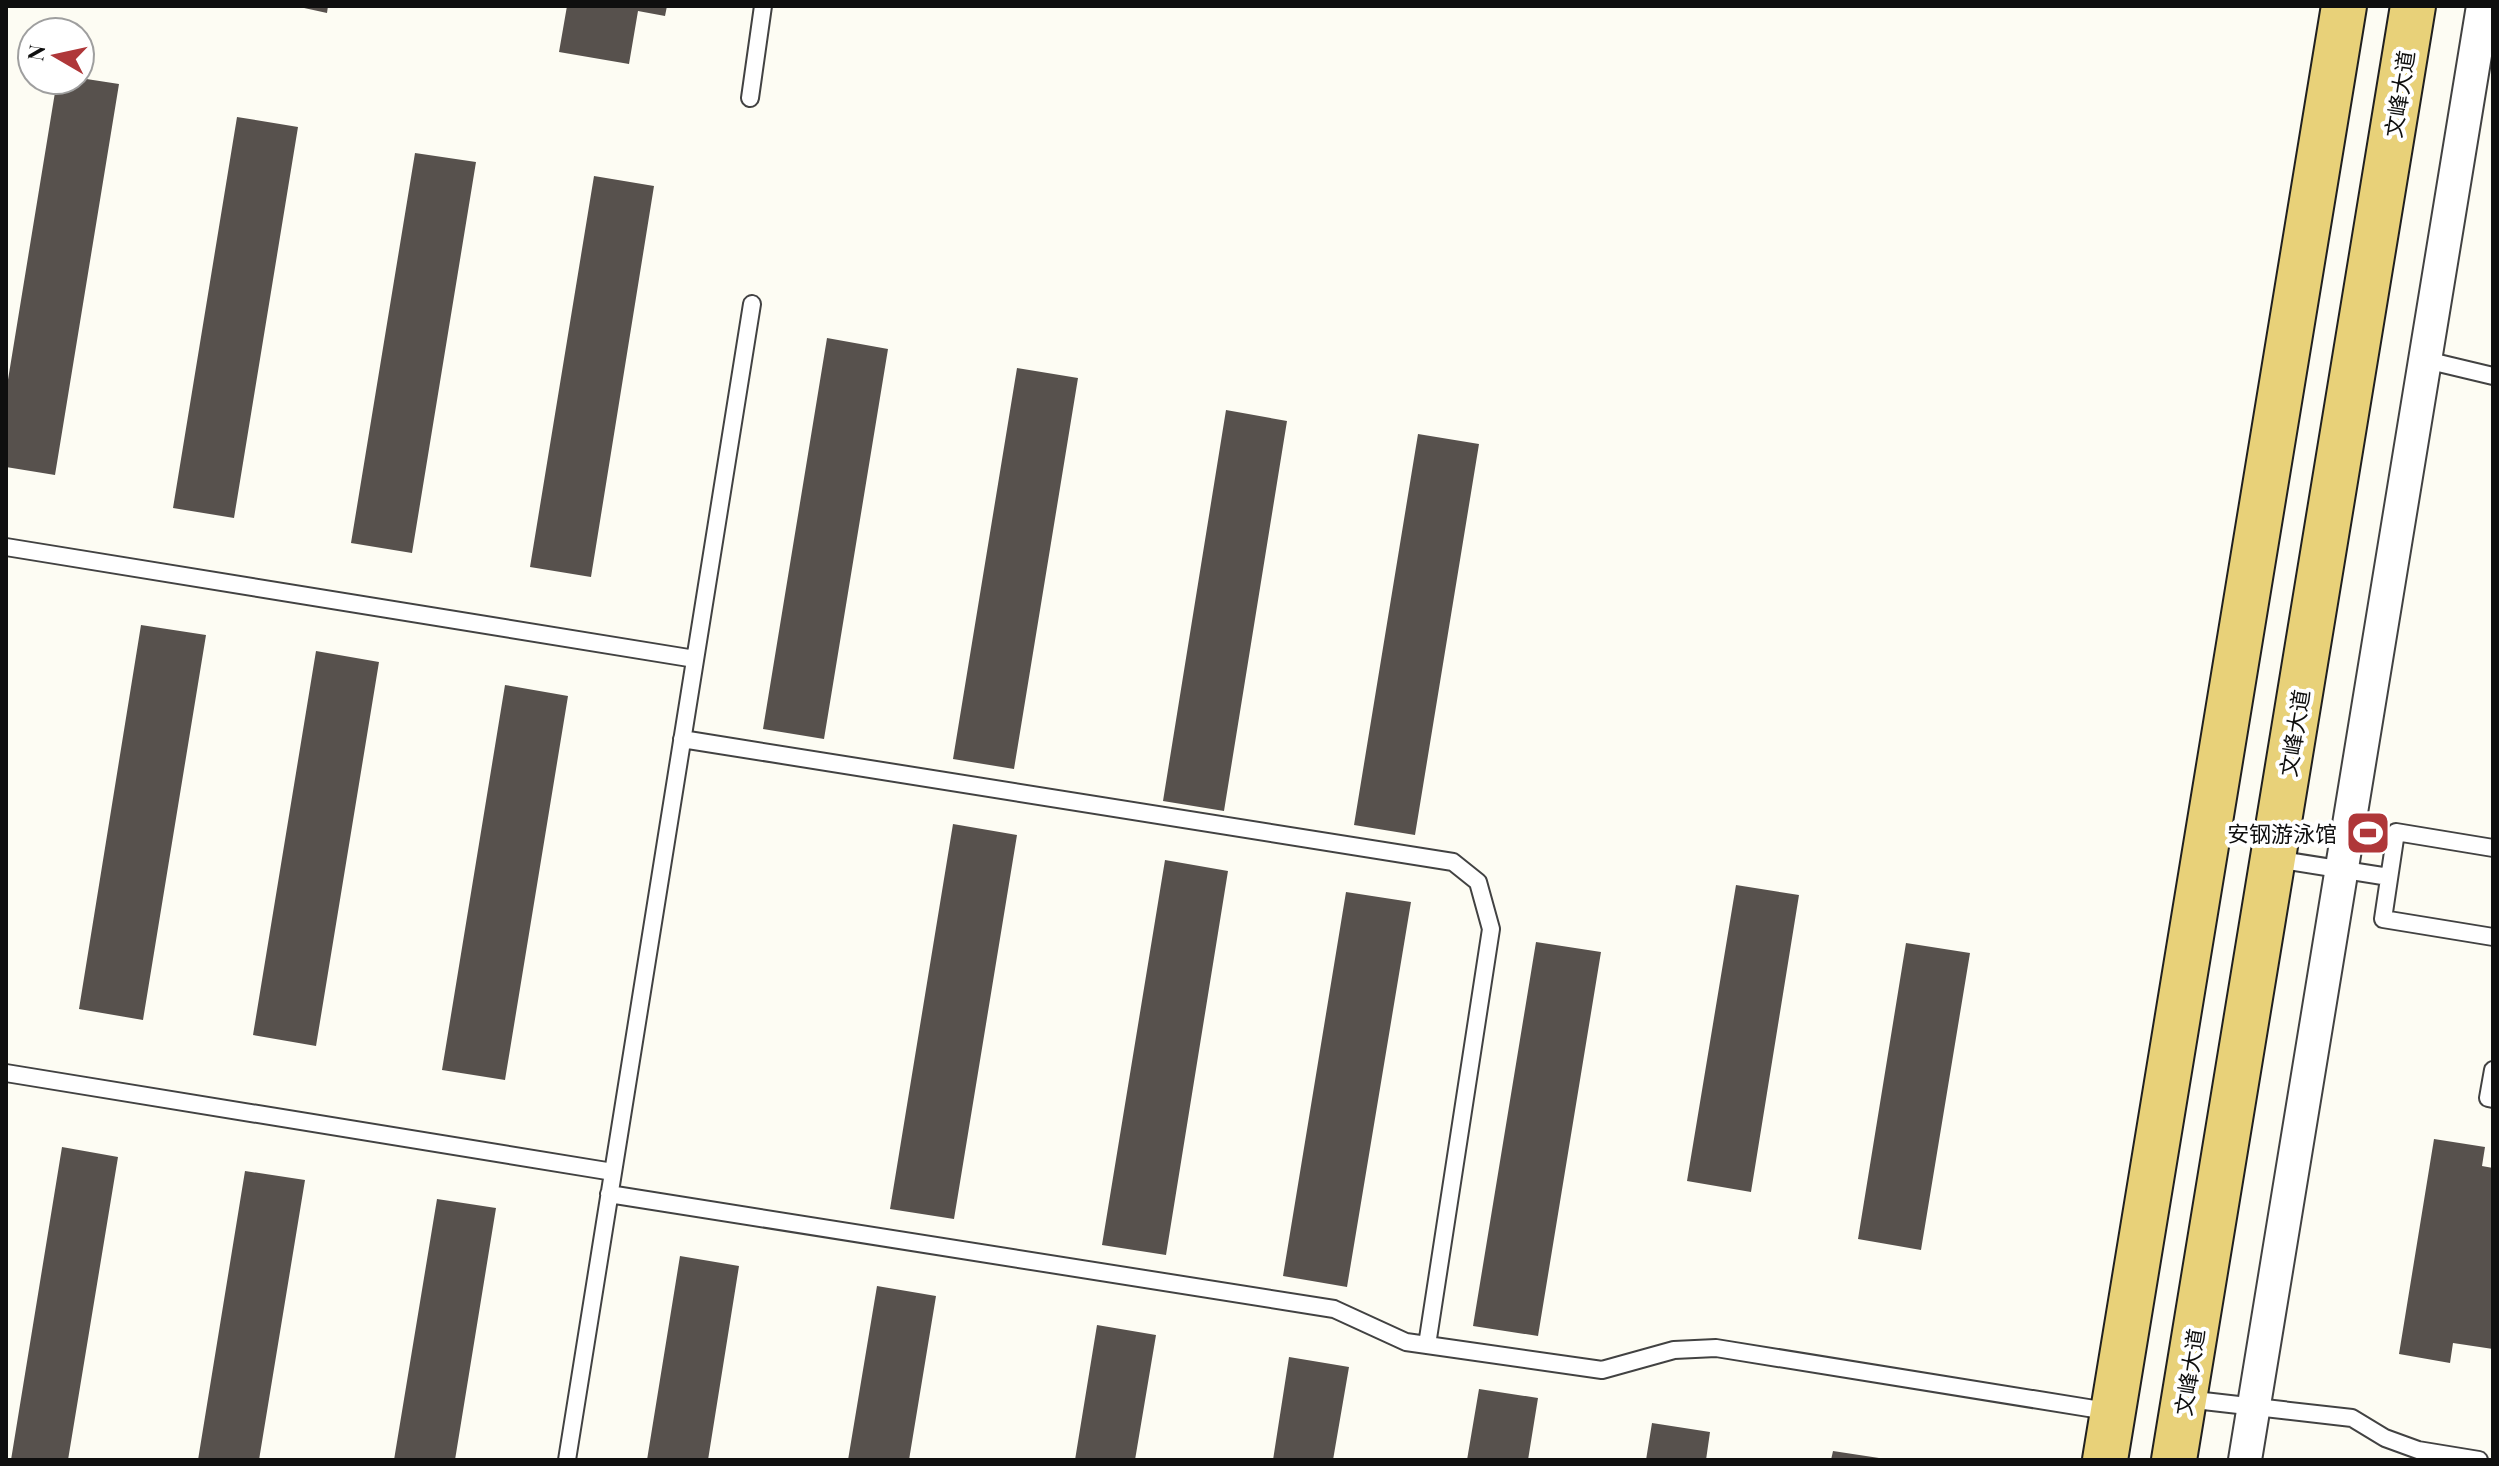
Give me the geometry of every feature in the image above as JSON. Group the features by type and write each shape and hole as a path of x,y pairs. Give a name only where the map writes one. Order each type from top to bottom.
{"main road":[{"path":"2105,1460 2344,6"},
{"name":"文峰大道","path":"2174,1460 2413,6"}],"street":[{"path":"2245,1460 2483,6"}],"lane":[{"path":"750,98 763,6"},
{"path":"567,1460 752,304"},
{"path":"2426,360 2493,376"},
{"path":"6,547 695,659"},
{"path":"682,739 1453,862 1478,882 1491,929 1427,1345"},
{"path":"2493,848 2396,832 2383,919 2493,937"},
{"path":"2273,858 2389,877"},
{"path":"2493,1070 2488,1098 2493,1099"},
{"path":"6,1073 613,1172"},
{"path":"609,1194 1334,1309 1406,1342 1602,1370 1674,1350 1716,1348 2113,1412"},
{"path":"2184,1399 2352,1418 2385,1438 2418,1450 2479,1460"}],"building":[{"path":"295,6 328,6 327,13"},
{"path":"567,6 667,6 665,16 638,11 629,64 559,52"},
{"path":"96,80 119,84 55,475 6,467 6,392 54,96 96,96"},
{"path":"237,117 298,127 234,518 173,508"},
{"path":"415,153 476,162 412,553 351,543"},
{"path":"594,176 654,186 591,577 530,567"},
{"path":"827,338 888,349 824,739 763,729"},
{"path":"1017,368 1078,378 1014,769 953,759"},
{"path":"1226,410 1287,421 1224,811 1163,801"},
{"path":"1418,434 1479,444 1415,835 1354,825"},
{"path":"141,625 206,635 143,1020 79,1009"},
{"path":"316,651 379,662 316,1046 253,1035"},
{"path":"505,685 568,696 505,1080 442,1070"},
{"path":"953,824 1017,835 954,1219 890,1209"},
{"path":"1165,860 1228,871 1166,1255 1102,1245"},
{"path":"1736,885 1799,895 1751,1192 1687,1181"},
{"path":"1346,892 1411,902 1347,1287 1283,1276"},
{"path":"1536,942 1601,952 1538,1336 1473,1326"},
{"path":"1906,943 1970,953 1921,1250 1858,1239"},
{"path":"2434,1139 2485,1147 2482,1166 2493,1168 2493,1349 2453,1343 2450,1363 2399,1354"},
{"path":"62,1147 118,1157 68,1460 11,1460"},
{"path":"245,1171 305,1180 259,1460 198,1460"},
{"path":"437,1199 496,1208 455,1460 394,1460"},
{"path":"680,1256 739,1266 708,1460 647,1460"},
{"path":"877,1286 936,1296 909,1460 848,1460"},
{"path":"1097,1325 1156,1335 1135,1460 1075,1460"},
{"path":"1289,1357 1349,1367 1333,1460 1273,1460"},
{"path":"1479,1389 1538,1398 1528,1460 1467,1460"},
{"path":"1652,1423 1710,1432 1706,1460 1646,1460"},
{"path":"1833,1451 1879,1458 1879,1460 1831,1460"}],"place":[{"name":"安钢游泳馆","path":"2368,833"}]}
